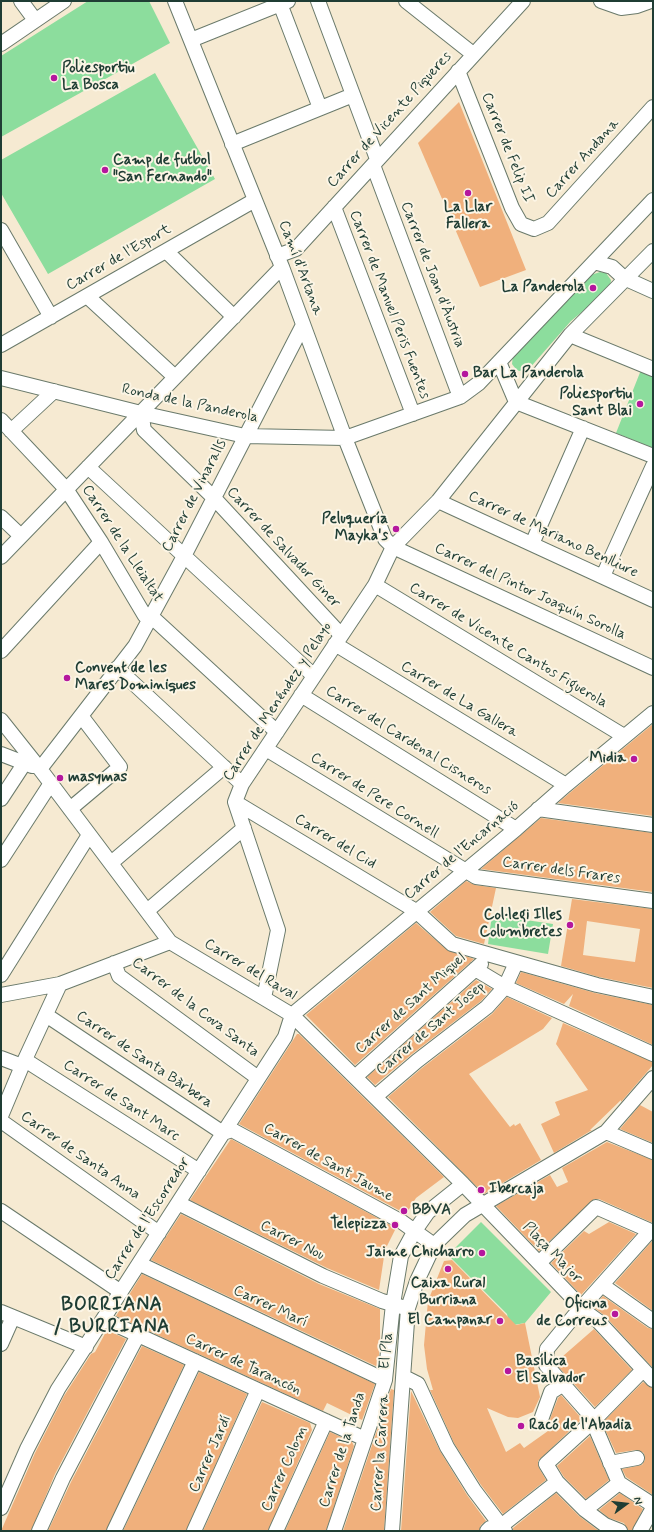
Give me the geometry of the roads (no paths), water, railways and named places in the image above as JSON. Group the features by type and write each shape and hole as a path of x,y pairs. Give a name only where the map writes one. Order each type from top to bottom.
{"street":[{"path":"21,1 35,20"},
{"path":"1,44 64,1"},
{"name":"Camí d'Artana","path":"175,1 279,261 345,438 385,538 393,547"},
{"name":"Carrer de Joan d'Àustria","path":"318,1 353,95 375,162 460,397"},
{"path":"406,1 473,54"},
{"name":"Carrer de Vicente Piqueres","path":"279,261 296,249 523,1"},
{"path":"601,1 621,8 637,6 651,1"},
{"path":"191,40 283,2 320,108"},
{"name":"Carrer de Felip II","path":"458,71 512,208 521,224 534,229"},
{"path":"232,144 353,95"},
{"name":"Carrer Andana","path":"534,229 548,223 653,107"},
{"name":"Carrer de l'Esport","path":"3,340 51,317 255,200"},
{"name":"Ronda de la Panderola","path":"1,378 141,413 245,436 345,438 460,397 479,383 653,200"},
{"name":"Carrer de Manuel Peris Fuentes","path":"334,207 413,414"},
{"path":"2,232 51,317"},
{"path":"166,251 234,316"},
{"name":"Carrer de Menéndez y Pelayo","path":"264,998 278,930 235,802 242,784 375,585 393,547 438,501 570,334 624,278 653,251"},
{"path":"1,557 234,316 279,261"},
{"path":"594,262 612,267 624,278 653,290"},
{"path":"87,296 175,377"},
{"name":"Carrer de Vinaralls","path":"40,769 82,717 117,668 135,646 149,617 184,556 303,325"},
{"path":"570,334 653,369"},
{"path":"499,362 516,402 653,456"},
{"path":"12,431 54,391"},
{"name":"Carrer de Salvador Giner","path":"141,413 144,430 214,498 338,640"},
{"name":"Carrer de la Lleialtat","path":"1,420 66,490 101,542 145,616 152,618 277,732"},
{"path":"532,544 583,428"},
{"path":"603,576 653,466"},
{"path":"88,467 314,676"},
{"name":"Carrer de Mariano Benlliure","path":"438,501 653,600"},
{"path":"1,517 21,536"},
{"path":"1,652 101,542"},
{"name":"Carrer del Pintor Joaquín Sorolla","path":"393,547 653,668"},
{"name":"Carrer de Vicente Cantos Figuerola","path":"375,585 624,736"},
{"name":"Carrer de La Gallera","path":"338,640 566,785"},
{"path":"117,668 242,784"},
{"name":"Carrer del Cardenal Cisneros","path":"301,696 516,829"},
{"name":"Carrer de l'Encarnació","path":"292,1015 653,713"},
{"path":"70,809 120,767 82,717"},
{"name":"Carrer del Raval","path":"1,720 51,783 170,942 292,1015 463,1184"},
{"name":"Carrer de Pere Cornell","path":"266,749 465,871"},
{"path":"1,754 40,769"},
{"path":"1,799 24,764"},
{"path":"111,863 224,767"},
{"path":"1,860 51,783"},
{"name":"Carrer del Cid","path":"235,802 416,911 452,944 516,963 653,997"},
{"path":"538,809 653,825"},
{"path":"147,911 244,828"},
{"path":"1,975 90,835"},
{"name":"Carrer dels Frares","path":"465,871 476,876 653,901"},
{"path":"1,995 60,984 170,942"},
{"name":"Carrer de Sant Miquel","path":"355,1077 491,956"},
{"name":"Carrer de la Cova Santa","path":"114,963 119,976 258,1078"},
{"name":"Carrer de Sant Josep","path":"375,1097 417,1061 487,1007 505,987 516,963"},
{"path":"475,969 505,987 653,1054"},
{"path":"1,1116 23,1063 60,984"},
{"name":"Carrer de Santa Bàrbera","path":"46,1015 223,1133"},
{"name":"Carrer de l'Escorredor","path":"1,1508 27,1449 52,1402 103,1319 140,1264 285,1037 292,1015"},
{"name":"Carrer de Sant Marc","path":"1,1058 23,1063 199,1171"},
{"name":"El Pla","path":"463,1184 428,1212 414,1232 401,1256 393,1304 385,1380 404,1377 408,1308 417,1280 434,1245 465,1216 606,1132 653,1078"},
{"name":"Carrer de Santa Anna","path":"1,1121 159,1233"},
{"name":"Carrer de Sant Jaume","path":"223,1133 232,1130 402,1222 414,1232"},
{"path":"606,1132 653,1152"},
{"path":"463,1184 482,1205"},
{"name":"Carrer Nou","path":"178,1203 323,1276 393,1304"},
{"name":"Plaça Major","path":"482,1205 582,1308 547,1349 546,1365 562,1385 591,1416 591,1423 596,1429 619,1483"},
{"path":"539,1263 596,1207 652,1231 582,1308 598,1321 653,1380"},
{"path":"1,1211 121,1292"},
{"path":"414,1232 434,1245"},
{"name":"Carrer Marí","path":"140,1264 385,1380"},
{"path":"602,1285 653,1321"},
{"path":"393,1304 408,1308"},
{"path":"1,1344 7,1315 86,1347"},
{"name":"Carrer de Tarancón","path":"103,1319 365,1439"},
{"path":"39,1531 62,1478 138,1335"},
{"path":"114,1531 194,1361"},
{"path":"620,1531 605,1524 585,1510 558,1482 546,1464 591,1423 643,1370"},
{"path":"404,1377 418,1384 447,1447 474,1490 503,1529"},
{"name":"Carrer la Carrera","path":"392,1531 404,1377"},
{"name":"Carrer de la Tanda","path":"334,1531 385,1380"},
{"path":"542,1417 551,1392 562,1385"},
{"name":"Carrer Jardí","path":"194,1531 258,1390"},
{"name":"Carrer Colom","path":"276,1531 326,1421"},
{"path":"610,1463 637,1458"},
{"path":"487,1531 490,1528 503,1529 558,1482"},
{"path":"585,1510 619,1483 653,1506 640,1531"}],"place":[{"name":"Poliesportiu La Bosca","path":"54,78"},
{"name":"Camp de futbol \"San Fernando\"","path":"105,170"},
{"name":"La Llar Fallera","path":"468,193"},
{"name":"La Panderola","path":"593,288"},
{"name":"Bar La Panderola","path":"465,374"},
{"name":"Poliesportiu Sant Blai","path":"640,404"},
{"name":"Peluquería Mayka's","path":"396,529"},
{"name":"Convent de les Mares Dominiques","path":"67,678"},
{"name":"Midia","path":"634,759"},
{"name":"masymas","path":"60,778"},
{"name":"Col·legi Illes Columbretes","path":"570,925"},
{"name":"Ibercaja","path":"481,1190"},
{"name":"BBVA","path":"404,1211"},
{"name":"Telepizza","path":"395,1225"},
{"name":"Jaime Chicharro","path":"482,1253"},
{"name":"Caixa Rural Burriana","path":"448,1269"},
{"name":"Oficina de Correus","path":"615,1314"},
{"name":"El Campanar","path":"500,1321"},
{"name":"Basílica El Salvador","path":"508,1371"},
{"name":"Racó de l'Abadia","path":"521,1426"}],"district":[{"name":"BORRIANA / BURRIANA","path":"112,1317"}]}
